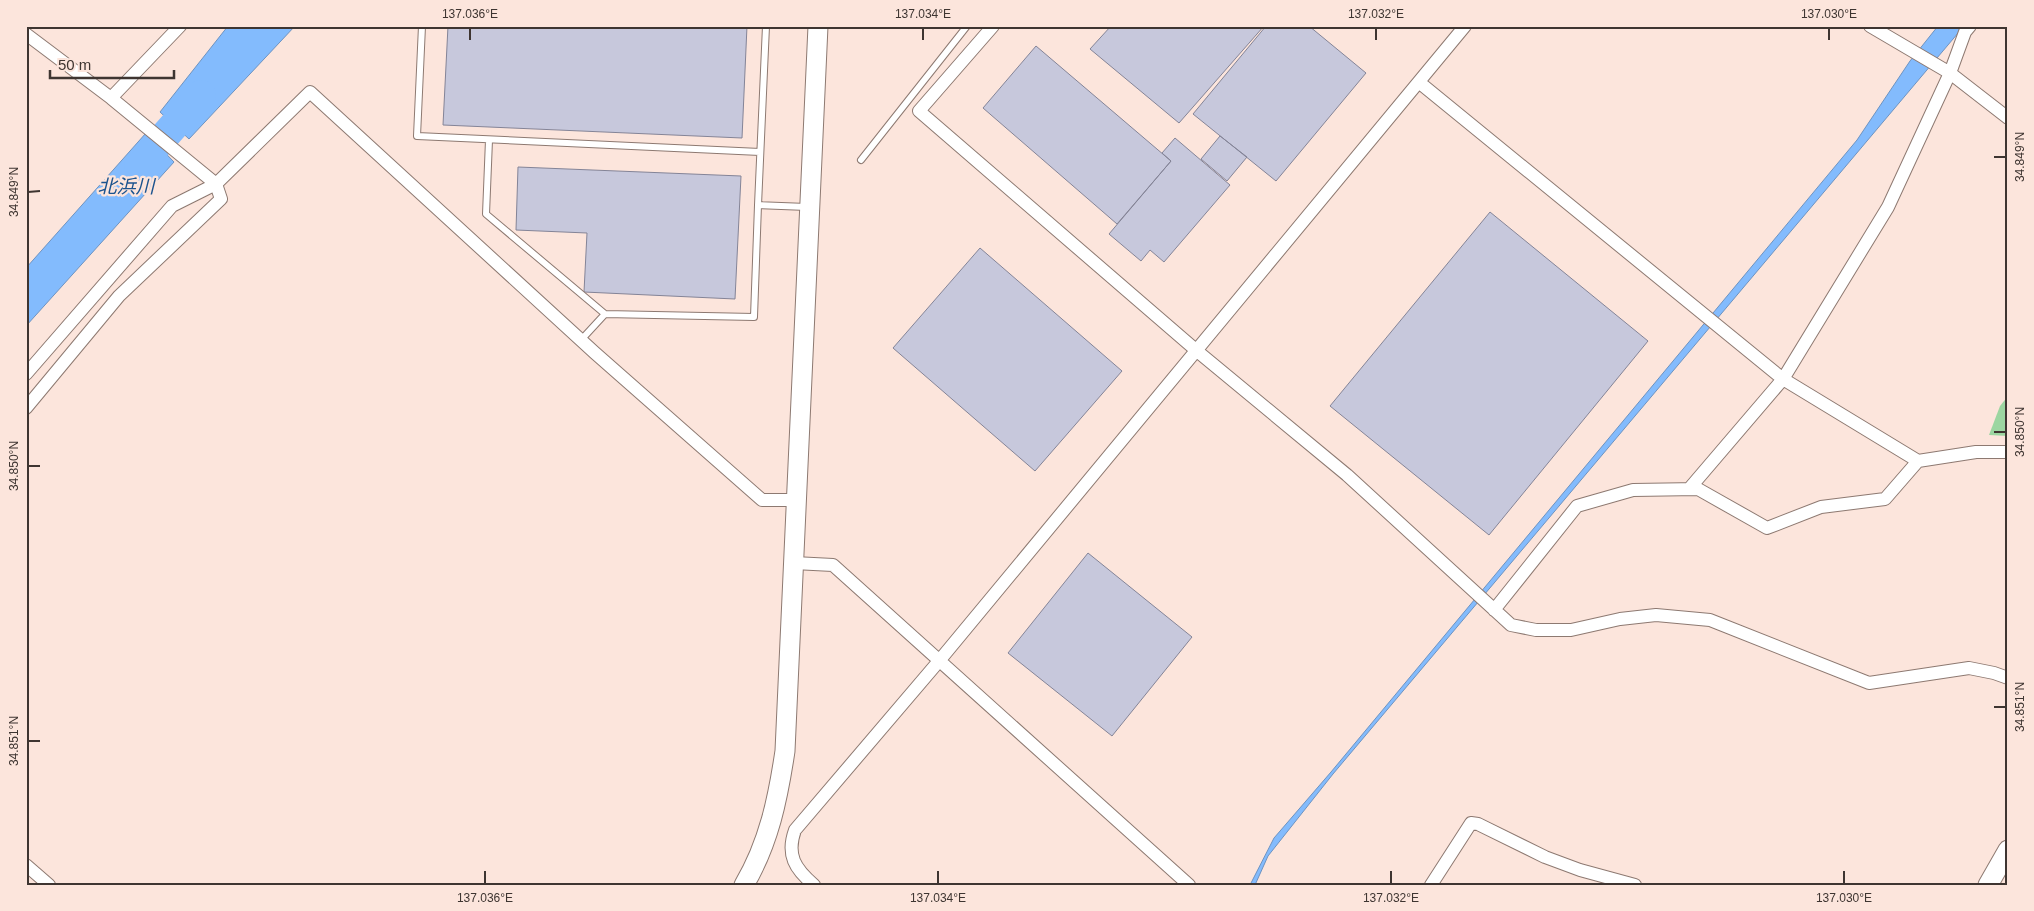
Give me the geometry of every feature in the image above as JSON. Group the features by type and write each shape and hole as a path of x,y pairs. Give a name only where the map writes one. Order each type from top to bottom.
{"street":[{"path":"111,98 180,26"},
{"path":"744,885 753,870 770,830 785,751 818,26"},
{"path":"993,26 919,111 1197,352 1346,475 1511,626 1536,630 1571,630 1656,615 1710,620 1869,683 1969,668 2008,678"},
{"path":"814,885 794,865 791,841 795,830 1197,352 1465,26"},
{"path":"1870,26 1950,73 2008,118"},
{"path":"1689,489 1783,379 1888,207 1950,73 1965,32 1970,26"},
{"path":"26,34 111,98 216,184 221,199 119,296 26,408"},
{"path":"1420,83 1783,379 1918,461"},
{"path":"26,374 172,206 216,184 310,92 581,340 762,500 797,500"},
{"path":"1494,610 1577,506 1633,490 1698,489 1768,528 1821,507 1884,499 1918,461 1976,452 2008,452"},
{"path":"794,563 833,565 1189,885"},
{"path":"1431,885 1471,823 1478,824 1545,857 1580,870 1635,885"},
{"path":"1988,885 2008,850"},
{"path":"26,865 49,885"}],"lane":[{"path":"422,26 417,136 760,152"},
{"path":"489,140 486,214 605,314 754,317 766,26"},
{"path":"861,160 968,26"},
{"path":"758,205 810,207"},
{"path":"581,340 605,314"}],"green space":[{"path":"2008,396 2008,436 1989,435 2000,406"}],"water":[{"name":"北浜川","path":"228,26 295,26 189,139 160,112"},
{"path":"1938,26 1964,26 1333,774 1268,856 1255,885 1250,885 1274,838 1857,140 1910,61"},
{"name":"北浜川","path":"146,133 174,162 26,326 26,268"}],"building":[{"path":"448,26 747,26 742,138 443,125"},
{"path":"1111,26 1264,26 1179,123 1090,49"},
{"path":"1266,26 1309,26 1366,73 1276,181 1193,114"},
{"path":"1036,46 1171,161 1117,224 983,108"},
{"path":"1220,136 1247,157 1227,181 1201,159"},
{"path":"1175,138 1230,185 1164,262 1150,250 1141,261 1109,234 1171,161 1162,153"},
{"path":"518,167 741,176 735,299 584,292 587,233 516,230"},
{"path":"1490,212 1648,341 1489,535 1330,406"},
{"path":"980,248 1122,371 1035,471 893,348"},
{"path":"1088,553 1192,637 1112,736 1008,653"}],"waterway":[{"name":"北浜川","path":"139,165 201,95"}]}
